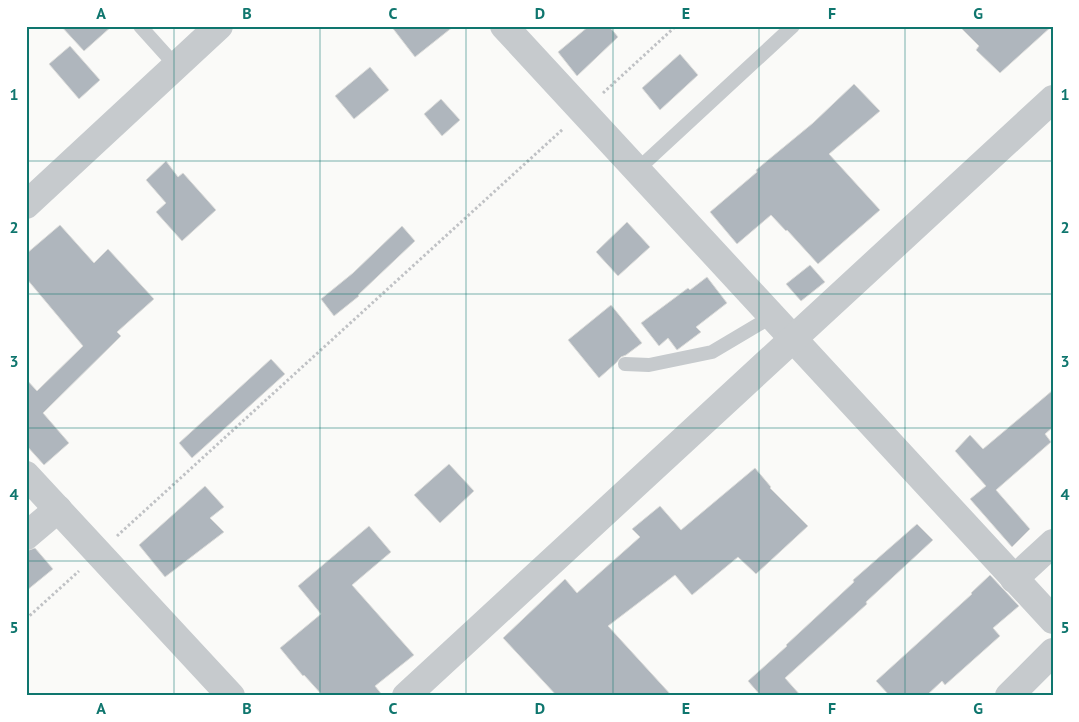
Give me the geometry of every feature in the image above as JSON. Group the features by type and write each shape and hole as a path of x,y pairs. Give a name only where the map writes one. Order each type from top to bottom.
{"street":[{"path":"26,205 219,26"},
{"path":"504,26 1053,620"},
{"path":"406,696 1053,99"},
{"path":"26,475 231,696"},
{"path":"26,536 58,509"},
{"path":"1014,579 1053,543"},
{"path":"1009,696 1053,652"}],"lane":[{"path":"140,26 176,66"},
{"path":"637,170 793,26"},
{"path":"625,364 649,365 712,352 771,317"}],"path":[{"path":"26,619 676,26"}],"building":[{"path":"61,26 112,26 84,51"},
{"path":"391,26 454,26 415,57"},
{"path":"589,26 609,26 618,37 577,76 558,52"},
{"path":"959,26 1052,26 1000,73 976,50 979,46"},
{"path":"70,46 100,80 79,99 49,64"},
{"path":"680,54 698,75 660,110 642,88"},
{"path":"370,67 389,90 354,119 335,96"},
{"path":"854,84 880,111 829,154 880,210 818,264 771,215 737,244 710,212 757,172 756,170 813,123"},
{"path":"441,99 460,120 442,136 424,114"},
{"path":"166,161 178,177 183,173 216,210 182,241 156,212 166,203 146,180"},
{"path":"627,222 650,247 618,276 596,252"},
{"path":"60,225 94,263 108,249 154,299 117,332 121,336 43,413 69,443 44,465 26,445 26,379 37,391 83,346 26,278 26,254"},
{"path":"402,226 415,241 359,296 334,316 321,299 353,273"},
{"path":"810,265 825,282 801,301 786,284"},
{"path":"707,277 727,303 696,327 701,332 677,350 668,338 659,346 641,323 688,288 690,290"},
{"path":"611,305 642,343 621,357 599,378 568,340"},
{"path":"271,359 285,374 192,458 179,443"},
{"path":"1053,390 1053,427 1045,434 1051,442 996,490 1030,529 1012,547 970,499 986,486 955,451 970,435 983,449"},
{"path":"449,464 474,491 440,523 414,495"},
{"path":"755,468 770,488 808,526 756,574 738,557 692,595 675,575 608,626 672,696 557,696 503,638 565,579 577,593 640,537 632,529 660,506 681,530"},
{"path":"205,486 224,507 210,518 224,532 165,577 139,545"},
{"path":"917,524 933,540 866,602 867,604 785,678 801,696 761,696 748,681 854,582 853,580"},
{"path":"369,526 391,552 352,585 414,655 375,686 383,696 323,696 303,676 280,648 321,614 298,586"},
{"path":"35,548 53,569 26,591 26,551"},
{"path":"990,575 1019,606 993,628 1000,636 945,685 942,681 926,696 890,696 876,681 972,594"}]}
